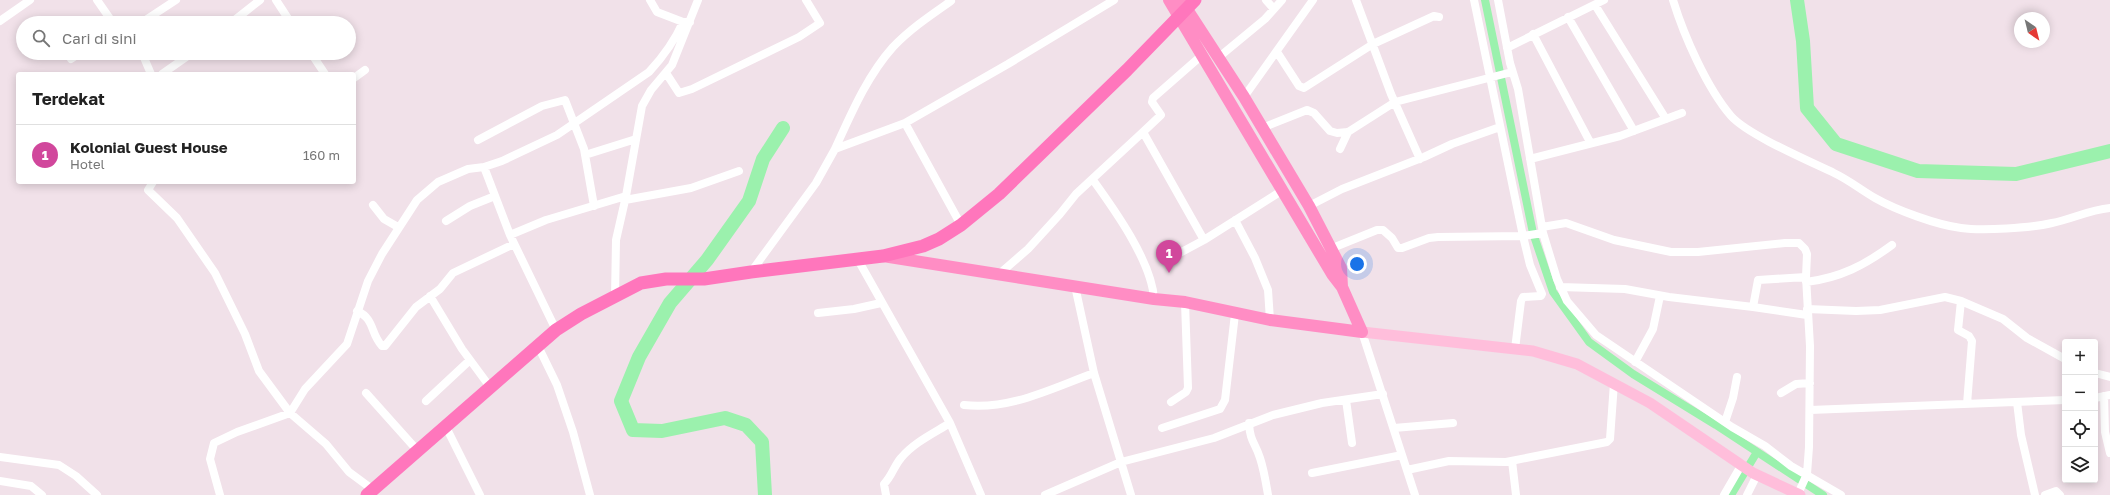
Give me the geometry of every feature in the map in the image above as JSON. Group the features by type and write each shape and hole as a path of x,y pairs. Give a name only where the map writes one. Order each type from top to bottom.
{"highway":[{"path":"370,492 556,330 581,314 615,298 641,283 666,279 704,279 857,258 883,256 923,246 961,225 999,194 1185,6"}],"main road":[{"path":"1169,0 1185,6 1244,97 1309,206 1341,268 1342,287"},
{"path":"1185,6 1201,56 1283,190 1332,274 1342,287 1362,332"},
{"path":"883,256 998,276 1075,286 1154,299 1185,302 1235,314 1270,320 1362,332 1533,350 1577,364 1614,383 1650,403 1755,474 1799,492"}],"street":[{"path":"0,20 30,0"},
{"path":"97,0 108,16"},
{"path":"152,16 176,0"},
{"path":"240,16 260,0"},
{"path":"276,0 286,16"},
{"path":"650,0 657,12 687,22"},
{"path":"615,298 616,240 626,198 642,106 651,90 666,73 678,50 687,22 698,0"},
{"path":"666,73 679,93 692,89 799,37 820,23 806,0"},
{"path":"835,149 905,123 1008,64 1114,0"},
{"path":"1266,0 1274,8"},
{"path":"1219,57 1282,0"},
{"path":"1244,97 1313,0"},
{"path":"1356,0 1395,102 1420,159"},
{"path":"1474,0 1491,77 1500,127 1525,235 1530,265 1542,296 1522,298 1515,349"},
{"path":"1498,0 1511,72 1518,89 1541,231 1560,287 1567,301 1596,335 1634,362 1725,422 1765,446 1815,482 1841,495"},
{"path":"1507,48 1604,0"},
{"path":"1673,0 1681,24 1708,80 1732,117 1750,131 1848,180 1876,199 1924,218 1961,228 2014,228 2051,224 2094,210 2110,208"},
{"path":"751,272 816,183 870,80 893,48 909,32 951,1"},
{"path":"1595,5 1666,119"},
{"path":"1277,52 1299,86 1304,88 1373,44 1434,16 1439,17"},
{"path":"1568,17 1634,131"},
{"path":"220,495 210,458 214,443 237,432 290,413 305,389 347,344 368,281 398,227 417,200 438,182 468,169 484,167 530,149 574,125 648,72 687,22"},
{"path":"1533,34 1590,142"},
{"path":"665,51 678,50"},
{"path":"998,276 1028,249 1076,194 1093,180 1161,115 1152,102 1153,98 1201,56"},
{"path":"145,60 150,72"},
{"path":"165,72 182,60"},
{"path":"316,60 324,72"},
{"path":"356,77 365,70"},
{"path":"1262,128 1307,110 1314,113 1330,130 1337,133 1348,132 1395,102 1511,72"},
{"path":"478,140 542,106 562,99 566,101 585,155 594,206"},
{"path":"1530,159 1634,131 1682,113"},
{"path":"905,123 961,225"},
{"path":"1309,206 1342,189 1420,159 1452,144 1500,127"},
{"path":"1144,132 1204,240"},
{"path":"1340,149 1348,132"},
{"path":"585,155 636,139"},
{"path":"484,167 510,235 556,330"},
{"path":"510,235 546,220 594,206 626,198 691,188 739,171"},
{"path":"1093,180 1114,210 1130,237 1145,268 1153,291 1154,299"},
{"path":"152,184 148,190 177,218 215,273 244,334 259,371 290,413 326,444 349,472 370,492"},
{"path":"1176,255 1204,240 1283,190"},
{"path":"446,221 470,206 495,196"},
{"path":"373,205 384,219 398,227"},
{"path":"1235,220 1255,258 1268,290 1270,320"},
{"path":"1330,249 1377,230 1383,230 1392,238 1398,248 1402,248 1438,237 1525,235 1566,223 1614,240 1671,252 1698,252 1799,243 1805,249 1807,254 1806,280 1810,383 1806,476 1799,492"},
{"path":"357,311 368,318 378,342 382,346 385,346 415,311 416,306 440,289 453,273 514,244"},
{"path":"1753,307 1758,280 1825,280 1853,270 1892,245"},
{"path":"857,258 950,423 981,495"},
{"path":"1075,286 1094,374 1131,495"},
{"path":"1560,287 1605,287 1660,296 1807,312 1856,311 1900,307 1945,297 1961,301 2003,319 2027,338 2062,357"},
{"path":"430,296 470,360 490,387"},
{"path":"1634,362 1653,329 1660,296"},
{"path":"1961,301 1958,330 1969,336 1972,341 1967,404"},
{"path":"1171,402 1186,392 1188,388 1185,302"},
{"path":"818,313 881,303"},
{"path":"1162,428 1220,409 1225,400 1235,314"},
{"path":"1362,332 1394,428 1414,495"},
{"path":"538,346 557,385 573,432 590,495"},
{"path":"426,401 470,360"},
{"path":"964,405 993,407 1015,402 1094,374"},
{"path":"2098,374 2110,377"},
{"path":"1725,422 1733,398 1737,377"},
{"path":"1407,470 1449,461 1512,461 1606,442 1610,439 1614,383"},
{"path":"1781,393 1796,384 1810,383"},
{"path":"366,393 417,450"},
{"path":"1045,495 1121,462 1214,438 1273,414 1383,394"},
{"path":"2107,396 2105,432 2110,453"},
{"path":"1346,400 1352,443"},
{"path":"1810,410 2062,400"},
{"path":"2017,402 2021,435 2035,495"},
{"path":"886,495 884,484 891,477 901,457 919,442 950,423"},
{"path":"1249,423 1251,442 1260,457 1268,495"},
{"path":"1394,428 1453,423"},
{"path":"446,427 480,495"},
{"path":"1312,473 1402,455"},
{"path":"0,457 59,465 76,476 96,495"},
{"path":"1512,461 1516,495"},
{"path":"1724,495 1743,465"},
{"path":"1747,495 1755,474"},
{"path":"0,480 32,486 42,495"},
{"path":"2045,495 2056,491 2060,495"}],"waterway":[{"path":"1485,0 1533,233 1553,292 1589,342 1633,374 1716,425 1823,495"},
{"path":"1797,0 1803,41 1807,108 1836,144 1918,171 2016,174 2110,151"},
{"path":"765,495 762,442 746,425 725,418 662,431 633,430 621,401 639,357 670,303 707,260 749,201 763,159 783,128"},
{"path":"1731,495 1757,452"}],"place":[{"name":"Kolonial Guest House","path":"1169,273"}]}
